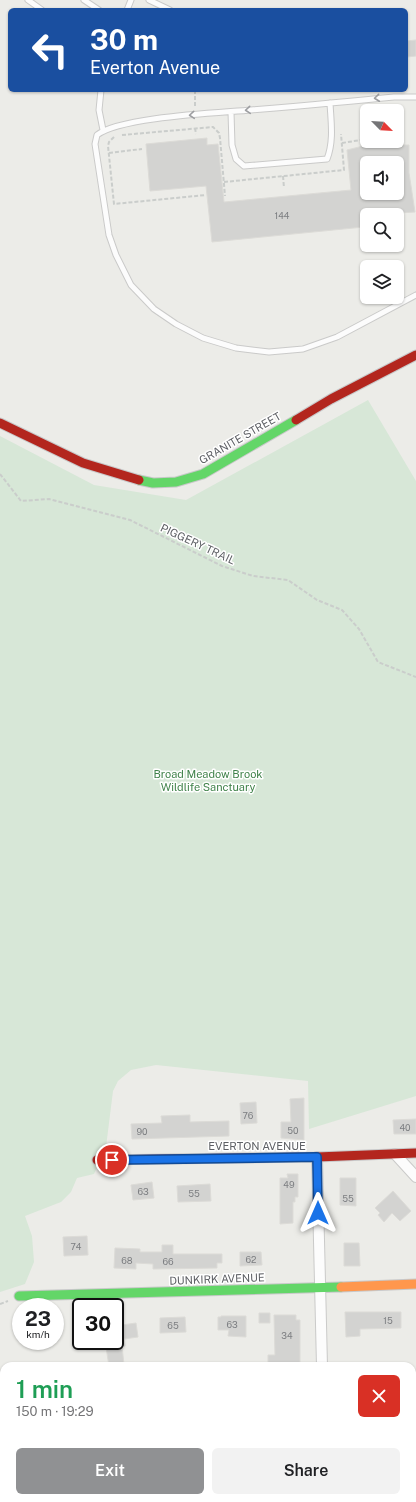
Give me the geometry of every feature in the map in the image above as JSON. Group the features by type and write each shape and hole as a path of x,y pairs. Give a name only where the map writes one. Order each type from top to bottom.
{"street":[{"name":"GRANITE STREET","path":"0,423 83,463 125,477 153,483 176,482 203,474 331,399 416,355"},
{"name":"EVERTON AVENUE","path":"97,1160 317,1157 416,1153"},
{"path":"395,1154 416,1178"},
{"path":"317,1157 322,1362"},
{"name":"DUNKIRK AVENUE","path":"18,1296 416,1284"}],"lane":[{"path":"28,0 39,8"},
{"path":"84,0 96,8"},
{"path":"149,0 166,8"},
{"path":"101,92 99,110 103,130"},
{"path":"416,97 394,97 183,116 124,124 103,130 97,135 95,144 109,235 116,256 131,285 154,309 176,324 203,338 236,348 269,352 303,349 337,337 416,295"},
{"path":"231,112 232,145 236,159 244,166 327,159 331,144 330,103"}],"path":[{"path":"195,92 195,108"},
{"path":"206,195 114,204 109,142 117,135 213,127 219,134 224,196"},
{"path":"195,128 196,134"},
{"path":"342,143 360,140"},
{"path":"109,153 142,149"},
{"path":"283,176 284,188"},
{"name":"PIGGERY TRAIL","path":"0,474 21,501 49,499 130,520 222,566 253,576 288,580 317,600 342,610 358,628 378,662 416,677"}],"green space":[{"name":"Broad Meadow Brook Wildlife Sanctuary","path":"368,400 416,481 416,1096 309,1129 308,1081 156,1065 131,1070 118,1081 113,1091 106,1147 94,1174 77,1178 71,1192 61,1202 25,1216 32,1236 34,1262 25,1284 0,1292 0,436 94,485 186,500"}],"building":[{"path":"416,40 416,56 408,57 408,41"},
{"path":"207,138 207,145 218,144 224,202 351,190 347,150 360,147 360,148 404,148 404,145 409,145 409,173 415,212 404,213 404,208 360,208 360,227 212,242 206,186 150,191 146,144"},
{"path":"304,1098 304,1140 281,1138 281,1122 291,1122 290,1099"},
{"path":"256,1102 257,1123 241,1124 240,1103"},
{"path":"190,1115 190,1122 229,1121 229,1136 132,1139 131,1124 162,1123 161,1116"},
{"path":"416,1119 416,1134 394,1134 393,1120"},
{"path":"287,1174 298,1174 298,1197 295,1197 295,1202 293,1202 293,1223 280,1224 280,1178 288,1178"},
{"path":"340,1178 356,1178 356,1206 340,1205"},
{"path":"152,1182 154,1198 133,1200 131,1185"},
{"path":"210,1184 211,1201 178,1202 177,1186"},
{"path":"393,1191 411,1211 400,1221 392,1213 384,1222 378,1215 380,1213 375,1208"},
{"path":"87,1236 88,1255 64,1256 63,1237"},
{"path":"344,1243 359,1243 360,1266 344,1266"},
{"path":"162,1245 173,1245 173,1254 222,1254 222,1263 217,1263 217,1268 153,1269 153,1264 136,1263 136,1269 114,1268 115,1248 140,1249 140,1252 162,1252"},
{"path":"240,1252 261,1252 262,1265 240,1266"},
{"path":"345,1312 401,1312 401,1328 360,1329 360,1336 346,1337"},
{"path":"259,1313 270,1313 270,1323 259,1323"},
{"path":"274,1315 296,1315 296,1320 300,1320 300,1362 268,1362 268,1355 275,1355"},
{"path":"246,1316 246,1337 228,1336 229,1330 218,1330 218,1317"},
{"path":"185,1317 186,1332 160,1333 160,1318"},
{"path":"136,1323 138,1337 124,1339 124,1325"},
{"path":"106,1350 122,1350 124,1362 108,1362"}],"traffic: fast":[{"path":"139,480 153,483 176,482 203,474 296,420"},
{"path":"19,1296 341,1287"}],"traffic: slow":[{"path":"341,1287 416,1284"}],"traffic: jam":[{"path":"296,420 331,399 416,355"},
{"path":"0,423 83,463 139,480"},
{"path":"97,1160 317,1157 416,1153"}],"route":[{"path":"112,1160 317,1157 318,1213"}]}
